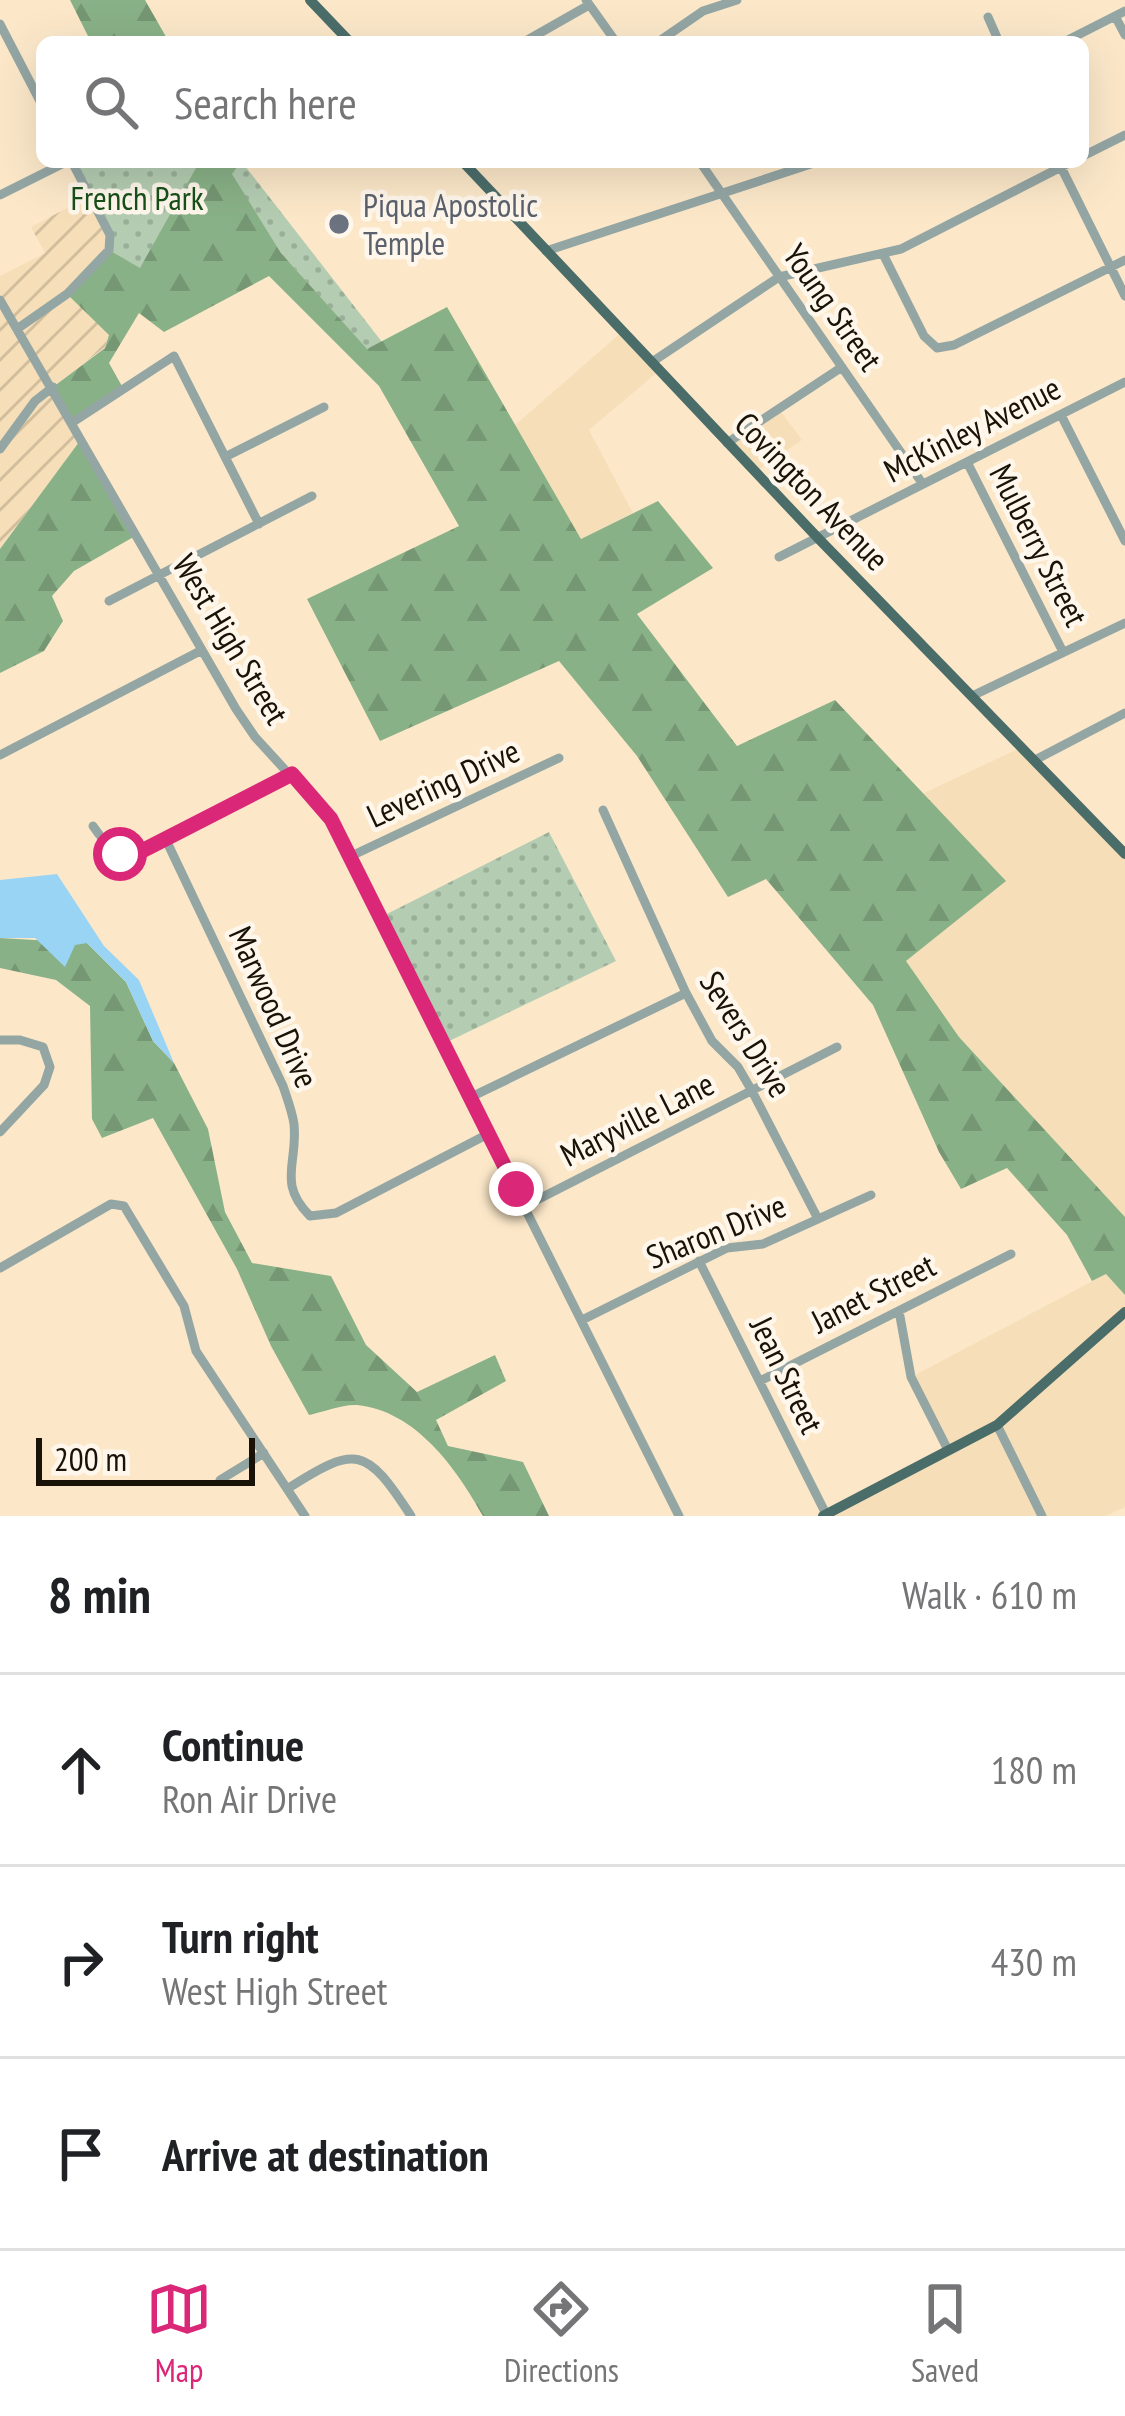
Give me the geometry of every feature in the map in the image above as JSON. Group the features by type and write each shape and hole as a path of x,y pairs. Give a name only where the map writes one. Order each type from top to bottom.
{"main road":[{"path":"310,0 344,36"},
{"name":"Covington Avenue","path":"470,168 817,537 1125,854"},
{"path":"824,1515 998,1425 1125,1312"}],"street":[{"path":"667,36 704,11 737,0"},
{"path":"534,36 588,2 612,36"},
{"path":"1076,36 1120,14 1125,35"},
{"path":"988,17 996,36"},
{"path":"0,24 36,93"},
{"path":"1089,153 1125,134"},
{"path":"0,195 56,168"},
{"path":"17,329 67,294 103,260 111,244 72,168"},
{"name":"Young Street","path":"704,168 922,483"},
{"path":"546,250 799,168"},
{"path":"652,362 779,277 901,249 1055,168"},
{"path":"1065,168 1125,296"},
{"path":"883,254 924,336 937,348 954,345 1125,260"},
{"name":"West High Street","path":"0,300 255,737 331,819 679,1516"},
{"path":"73,422 174,356 259,524"},
{"path":"728,443 842,367"},
{"name":"McKinley Avenue","path":"779,557 1125,382"},
{"path":"0,449 35,401 53,387"},
{"path":"225,457 324,407"},
{"path":"1061,415 1125,541"},
{"name":"Mulberry Street","path":"967,462 1063,652"},
{"path":"109,601 312,496"},
{"path":"972,697 1125,622"},
{"path":"0,754 202,650"},
{"path":"1035,760 1125,713"},
{"name":"Levering Drive","path":"349,857 560,758"},
{"path":"93,826 106,845 120,854 136,854 292,774"},
{"name":"Severs Drive","path":"603,810 686,993 712,1041 738,1067 752,1090 818,1219"},
{"name":"Marwood Drive","path":"166,840 284,1086 294,1123 289,1174 295,1201 310,1216 336,1213 488,1134"},
{"path":"471,1097 686,993"},
{"path":"0,1040 43,1047 50,1067 44,1085 0,1132"},
{"name":"Maryville Lane","path":"525,1206 837,1047"},
{"name":"Sharon Drive","path":"582,1320 728,1248 763,1244 871,1195"},
{"path":"0,1268 111,1204 124,1206 184,1306 196,1351 304,1516"},
{"name":"Janet Street","path":"760,1381 1011,1254"},
{"name":"Jean Street","path":"700,1261 824,1515"},
{"path":"899,1311 911,1377 948,1450"},
{"path":"998,1425 1042,1516"},
{"path":"220,1480 264,1453"},
{"path":"287,1489 329,1462 361,1460 383,1473 412,1516"}],"shaded area":[{"path":"90,196 110,235 109,335 105,347 53,387 82,438 0,549 0,276 45,253 31,227"},
{"path":"623,331 660,370 589,430 633,513 581,539 515,425"},
{"path":"779,409 802,440 755,472 727,443"},
{"path":"1022,747 1125,854 1125,1217 959,1037 906,961 1005,881 922,794"},
{"path":"1106,1274 1125,1295 1125,1507 1106,1516 823,1516 948,1450 911,1377"}],"green space":[{"path":"70,0 145,0 166,36 88,36"},
{"name":"French Park","path":"75,168 196,168 140,269 109,250 111,243"},
{"path":"196,168 236,168 232,174 281,253 367,349 447,307 581,539 658,501 713,568 637,614 737,746 835,700 1006,881 906,961 959,1037 1125,1217 1125,1295 1106,1274 1092,1281 1067,1235 1007,1168 961,1189 939,1152 873,1005 766,879 728,897 637,756 559,661 380,741 307,599 459,526 379,386 269,276 164,332 139,313 109,363 123,388 73,422 53,387 105,348 109,335 67,294 109,250 140,268"},
{"path":"236,168 247,168 382,342 367,350 281,253 231,174"},
{"path":"82,438 137,535 74,571 52,596 63,621 44,651 0,673 0,549"},
{"path":"549,832 616,961 443,1044 379,918"},
{"path":"0,938 87,943 126,982 153,1041 174,1063 208,1129 225,1212 252,1263 331,1276 366,1345 417,1392 495,1355 506,1381 436,1420 448,1446 523,1462 549,1516 483,1516 447,1461 398,1418 357,1405 309,1415 237,1269 153,1118 102,1138 92,1119 90,1006 56,980 0,968"}],"water":[{"path":"57,874 104,946 139,980 174,1063 153,1041 126,982 87,943 75,945 65,967 35,938 0,938 0,880"}],"place":[{"name":"Piqua Apostolic Temple","path":"339,224"}],"route":[{"path":"120,854 136,854 292,774 331,819 516,1189"}]}
